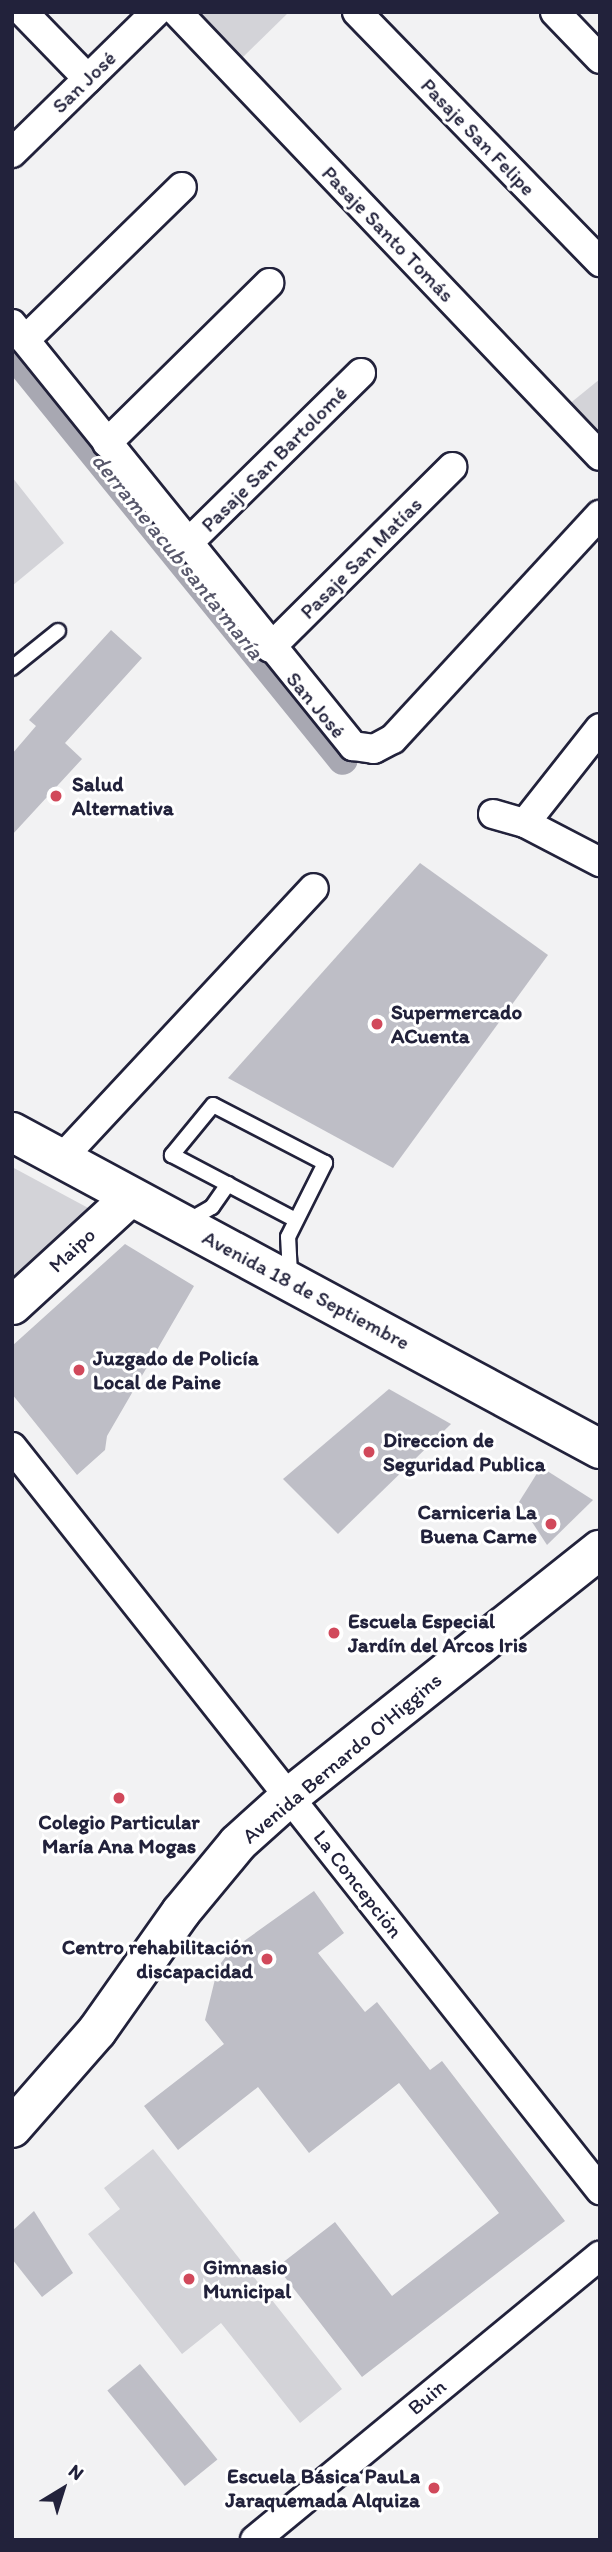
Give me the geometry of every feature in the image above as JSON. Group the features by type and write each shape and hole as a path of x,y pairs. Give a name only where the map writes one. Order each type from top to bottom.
{"main road":[{"name":"Avenida 18 de Septiembre","path":"12,1132 600,1449"},
{"name":"Avenida Bernardo O'Higgins","path":"12,2128 97,2031 215,1869 289,1797 600,1550"}],"street":[{"path":"23,12 88,79"},
{"name":"San José","path":"12,153 156,12"},
{"name":"Pasaje Santo Tomás","path":"177,12 600,456"},
{"name":"Pasaje San Felipe","path":"357,12 600,262"},
{"path":"555,12 600,59"},
{"path":"19,332 182,187"},
{"path":"107,443 269,284"},
{"name":"San José","path":"19,332 343,740 364,749 385,745 600,515"},
{"name":"Pasaje San Bartolomé","path":"187,544 361,373"},
{"name":"Pasaje San Matías","path":"270,648 452,467"},
{"path":"525,823 600,728"},
{"path":"493,814 525,823 600,862"},
{"path":"62,1158 314,888"},
{"name":"Maipo","path":"12,1306 131,1196"},
{"name":"La Concepción","path":"12,1447 600,2190"},
{"name":"Buin","path":"255,2540 600,2256"}],"lane":[{"path":"12,668 58,631"},
{"path":"292,1282 287,1248 296,1220 325,1163 213,1105 172,1155 296,1220"},
{"path":"182,1223 212,1207 228,1184"}],"shaded area":[{"path":"197,12 289,12 242,58"},
{"path":"600,379 600,435 568,405"},
{"path":"12,477 64,543 12,586"},
{"path":"12,1167 92,1210 12,1282"},
{"name":"Gimnasio Municipal","path":"153,2149 342,2389 300,2423 221,2323 182,2354 88,2234 120,2209 104,2188"}],"building":[{"path":"111,630 142,658 65,743 82,759 12,835 12,754 36,726 29,720"},
{"path":"420,863 548,955 393,1168 228,1078"},
{"name":"Juzgado de Policía Local de Paine","path":"125,1244 194,1286 107,1436 105,1450 77,1475 12,1394 12,1346"},
{"name":"Direccion de Seguridad Publica","path":"389,1389 451,1424 338,1534 283,1479"},
{"name":"Carniceria La Buena Carne","path":"541,1467 593,1500 547,1545 519,1502"},
{"path":"314,1891 344,1933 318,1953 365,2012 377,2002 430,2070 442,2061 565,2221 362,2377 277,2267 335,2222 392,2296 499,2213 399,2083 309,2153 258,2087 178,2150 144,2106 224,2044 205,2020 218,1967 230,1951"},
{"path":"34,2211 73,2273 42,2297 12,2259 12,2231"},
{"path":"140,2364 217,2460 185,2486 107,2390"}],"waterway":[{"name":"derrame acub santa maría","path":"12,352 343,760"}],"place":[{"name":"Salud Alternativa","path":"56,796"},
{"name":"Supermercado ACuenta","path":"377,1024"},
{"name":"Juzgado de Policía Local de Paine","path":"79,1370"},
{"name":"Direccion de Seguridad Publica","path":"369,1452"},
{"name":"Carniceria La Buena Carne","path":"551,1524"},
{"name":"Escuela Especial Jardín del Arcos Iris","path":"334,1633"},
{"name":"Colegio Particular María Ana Mogas","path":"119,1798"},
{"name":"Centro rehabilitación discapacidad","path":"267,1959"},
{"name":"Gimnasio Municipal","path":"189,2279"},
{"name":"Escuela Básica PauLa Jaraquemada Alquiza","path":"434,2488"}]}
